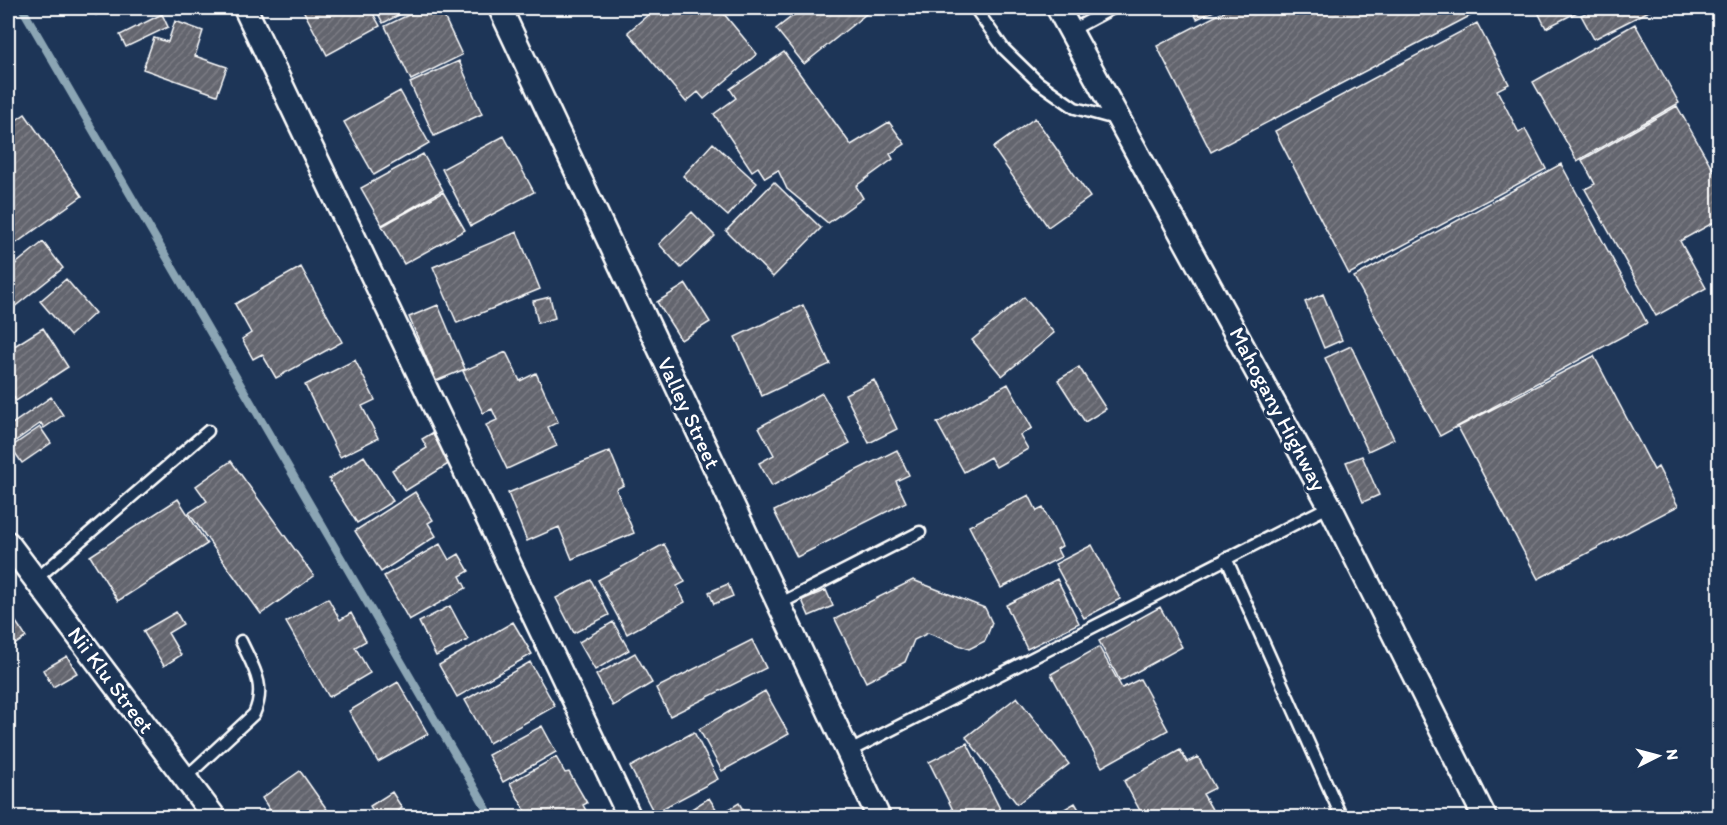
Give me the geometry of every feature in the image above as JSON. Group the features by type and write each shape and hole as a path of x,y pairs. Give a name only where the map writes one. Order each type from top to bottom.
{"street":[{"path":"245,8 630,818"},
{"name":"Valley Street","path":"500,8 879,818"},
{"name":"Mahogany Highway","path":"1058,8 1122,121 1330,506 1485,818"},
{"name":"Nii Klu Street","path":"8,543 215,818"}],"lane":[{"path":"975,8 1004,49 1038,82 1075,108 1122,121"},
{"path":"1070,31 1113,8"},
{"path":"35,580 208,431"},
{"path":"848,752 1330,506"},
{"path":"779,604 920,532"},
{"path":"1226,558 1342,818"},
{"path":"185,778 254,714 260,701 259,681 241,641"}],"building":[{"path":"93,8 110,8 96,15"},
{"path":"302,8 370,8 380,26 327,55"},
{"path":"375,8 413,8 383,23"},
{"path":"423,8 440,8 462,55 411,80 385,26"},
{"path":"656,8 719,8 757,54 704,99 698,92 686,102 628,32"},
{"path":"803,8 869,8 871,10 804,64 776,29"},
{"path":"1191,8 1220,8 1197,19"},
{"path":"1231,8 1485,8 1211,152 1157,46"},
{"path":"1536,8 1585,8 1546,28"},
{"path":"1596,8 1655,8 1594,39 1581,15"},
{"path":"162,14 168,27 126,47 120,35"},
{"path":"175,21 203,31 195,56 227,67 217,95 143,69 154,38 168,42"},
{"path":"1477,23 1509,84 1497,90 1519,133 1525,129 1546,169 1349,274 1275,131"},
{"path":"1635,24 1679,103 1577,161 1533,82"},
{"path":"784,52 851,145 889,122 905,144 890,154 893,159 856,186 863,198 828,223 787,189 778,170 765,178 758,167 752,171 714,114 736,98 730,89"},
{"path":"459,61 482,114 434,136 410,83"},
{"path":"400,91 429,143 374,175 344,122"},
{"path":"1677,106 1720,182 1720,219 1680,241 1706,288 1656,316 1585,189 1595,184 1582,160"},
{"path":"25,114 82,196 8,249 8,126"},
{"path":"1035,118 1090,197 1048,227 993,148"},
{"path":"504,136 534,192 471,226 442,169"},
{"path":"713,143 757,183 728,216 683,176"},
{"path":"423,154 443,190 382,225 361,188"},
{"path":"1561,164 1647,323 1440,436 1354,277"},
{"path":"774,182 821,228 773,277 726,231"},
{"path":"443,192 465,230 404,264 382,226"},
{"path":"692,212 715,236 681,268 659,244"},
{"path":"517,232 540,289 457,323 433,267"},
{"path":"43,242 63,268 8,312 8,270"},
{"path":"301,267 342,342 276,378 262,354 253,359 242,339 251,333 235,304"},
{"path":"66,279 95,313 70,336 40,301"},
{"path":"686,284 710,322 681,340 657,302"},
{"path":"1323,294 1342,340 1324,348 1305,302"},
{"path":"550,297 555,318 538,323 533,301"},
{"path":"1024,297 1054,333 1002,376 972,340"},
{"path":"438,305 465,369 436,381 409,317"},
{"path":"803,305 830,364 762,396 735,337"},
{"path":"43,328 68,367 16,401 8,387 8,350"},
{"path":"1351,346 1394,439 1368,451 1325,358"},
{"path":"506,352 520,381 536,373 558,422 548,427 557,446 507,469 486,425 497,420 492,409 483,413 463,371"},
{"path":"1594,356 1654,470 1658,467 1678,506 1538,579 1458,427"},
{"path":"355,360 375,400 362,406 378,438 340,457 305,385"},
{"path":"1079,367 1106,409 1085,422 1058,380"},
{"path":"874,380 897,429 869,443 845,394"},
{"path":"1008,384 1032,428 1020,435 1028,449 996,467 990,457 964,472 937,423"},
{"path":"822,393 850,443 772,486 759,463 774,455 759,427"},
{"path":"51,397 63,415 44,428 41,423 8,446 8,427"},
{"path":"40,427 51,443 22,463 11,447"},
{"path":"432,433 450,463 405,491 392,470 427,448 422,439"},
{"path":"897,450 909,475 896,481 906,502 797,557 774,511"},
{"path":"610,451 624,485 616,489 634,533 572,559 559,527 527,541 508,493"},
{"path":"364,456 393,501 357,523 329,479"},
{"path":"1362,456 1379,495 1363,502 1346,462"},
{"path":"231,461 314,576 261,614 189,513 207,501 196,486"},
{"path":"415,492 433,520 428,523 436,536 381,572 355,531"},
{"path":"1029,495 1037,511 1043,508 1062,546 1057,549 1061,557 1001,588 969,526"},
{"path":"178,499 207,544 118,601 90,556"},
{"path":"440,544 449,560 459,554 469,571 460,576 466,588 409,620 384,576"},
{"path":"664,544 685,582 677,586 685,602 627,634 598,580"},
{"path":"1092,545 1120,599 1084,618 1055,564"},
{"path":"1057,579 1079,623 1027,649 1006,605"},
{"path":"591,580 609,615 574,633 556,598"},
{"path":"913,580 985,608 992,623 985,641 969,649 928,633 914,640 905,662 866,682 835,619"},
{"path":"728,584 733,596 714,604 709,592"},
{"path":"826,590 833,606 809,616 802,600"},
{"path":"328,598 340,620 351,613 366,641 355,647 370,673 329,697 286,622"},
{"path":"450,606 468,640 436,656 419,622"},
{"path":"1160,607 1182,647 1120,681 1099,641"},
{"path":"8,610 26,637 8,649"},
{"path":"176,612 183,624 168,633 181,655 164,666 143,631"},
{"path":"513,622 532,654 457,697 439,665"},
{"path":"613,622 629,650 595,670 579,642"},
{"path":"752,640 766,668 670,716 656,688"},
{"path":"1099,647 1122,688 1140,679 1168,730 1102,767 1051,674"},
{"path":"635,653 652,683 613,706 596,675"},
{"path":"67,656 77,673 53,687 43,670"},
{"path":"530,662 555,706 489,743 465,700"},
{"path":"398,682 428,734 378,762 349,711"},
{"path":"765,691 789,734 722,771 699,729"},
{"path":"1017,697 1069,764 1017,804 966,737"},
{"path":"542,726 556,752 503,782 488,755"},
{"path":"694,732 718,779 654,813 630,767"},
{"path":"967,743 1001,811 988,818 957,818 929,762"},
{"path":"1180,750 1187,762 1198,757 1215,788 1203,794 1213,811 1201,818 1144,818 1124,781"},
{"path":"556,757 565,773 569,772 587,803 583,805 590,818 529,818 510,783"},
{"path":"300,771 333,818 275,818 262,798"},
{"path":"392,792 402,808 388,818 377,818 370,806"},
{"path":"709,798 720,815 739,803 748,818 677,818"},
{"path":"1075,803 1084,818 1056,818 1054,815"},
{"path":"946,811 950,818 933,818"}],"waterway":[{"path":"22,8 492,818"}]}
